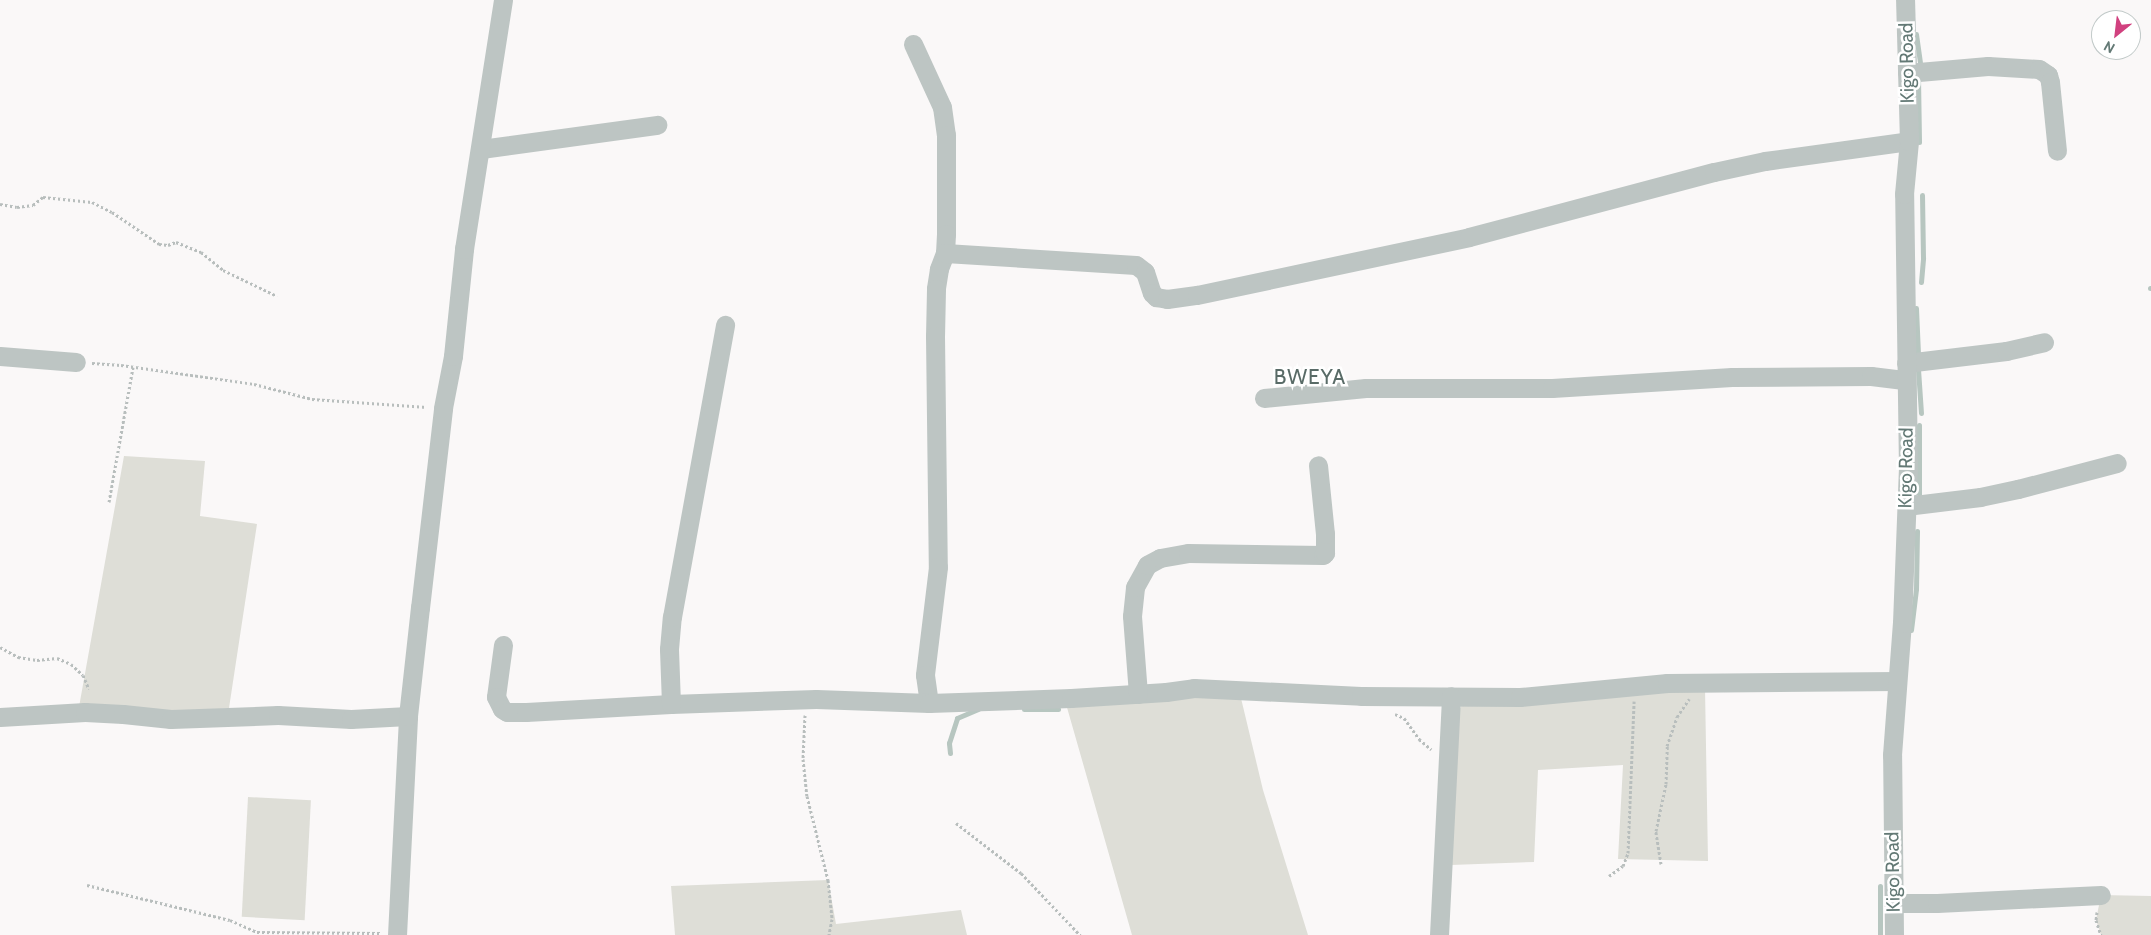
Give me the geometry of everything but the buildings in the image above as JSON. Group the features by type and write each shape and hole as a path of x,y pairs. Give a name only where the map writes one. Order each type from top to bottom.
{"street":[{"path":"397,934 408,716 443,408 453,356 459,285 503,0"},
{"name":"Kigo Road","path":"1894,935 1892,755 1902,623 1906,506 1904,194 1909,141 1905,0"},
{"path":"913,44 944,115 946,191 945,253 936,289 934,396 939,549 935,599 924,675 929,703"},
{"path":"1907,73 1988,66 2039,69 2048,76 2050,82 2057,151"},
{"path":"481,149 657,125"},
{"path":"945,253 1136,265 1146,272 1152,293 1156,297 1167,299 1206,293 1469,237 1714,172 1765,161 1909,141"},
{"path":"671,704 669,649 672,617 725,325"},
{"path":"1264,398 1366,388 1552,388 1732,377 1871,376 1906,371 2044,342"},
{"path":"0,356 76,362"},
{"path":"1906,506 1980,497 2118,463"},
{"path":"1138,694 1132,616 1135,587 1147,565 1160,558 1188,553 1323,555 1325,553 1325,534 1318,465"},
{"path":"503,645 496,698 502,709 507,712 805,700 878,700 929,703 1138,694 1194,688 1348,696 1520,697 1634,686 1699,683 1897,681"},
{"path":"1439,935 1451,696"},
{"path":"0,717 85,712 170,719 278,714 351,719 408,716"},
{"path":"1894,903 2101,894"}],"path":[{"path":"0,204 17,207 33,205 43,197 92,202 112,212 159,244 168,245 176,242 200,252 223,270 277,296"},
{"path":"76,362 133,366 254,384 312,399 443,408"},
{"path":"109,502 133,366"},
{"path":"0,647 18,657 37,660 57,658 71,664 83,675 89,689"},
{"path":"1661,864 1656,831 1666,784 1667,746 1677,717 1699,683"},
{"path":"1609,876 1623,866 1628,853 1634,686"},
{"path":"805,700 804,759 807,796 828,880 832,920 829,935"},
{"path":"1386,709 1404,718 1419,739 1448,762"},
{"path":"956,823 1021,873 1079,934"},
{"path":"87,885 230,920 257,932 397,934"},
{"path":"2100,935 2096,920 2101,894"},
{"path":"1072,935 1079,934"}],"shaded area":[{"path":"124,456 205,461 200,516 257,524 229,708 183,713 79,707"},
{"path":"1705,688 1708,861 1618,859 1623,765 1538,770 1534,862 1451,865 1457,714 1463,703"},
{"path":"1240,694 1263,790 1308,935 1132,935 1066,704"},
{"path":"248,797 311,800 305,920 242,917"},
{"path":"828,880 836,924 961,910 967,935 675,935 671,886"},
{"path":"2101,895 2151,896 2151,935 2101,935 2096,920"}],"waterway":[{"path":"1916,34 1920,62"},
{"path":"1918,77 1919,142"},
{"path":"1921,282 1923,258 1922,195"},
{"path":"1916,308 1918,353"},
{"path":"1918,369 1921,413"},
{"path":"1919,425 1919,494"},
{"path":"1911,630 1916,589 1917,531"},
{"path":"950,753 949,743 957,718 978,709"},
{"path":"1024,709 1058,709"},
{"path":"1880,886 1880,935"}],"district":[{"name":"BWEYA","path":"1310,377"}]}
